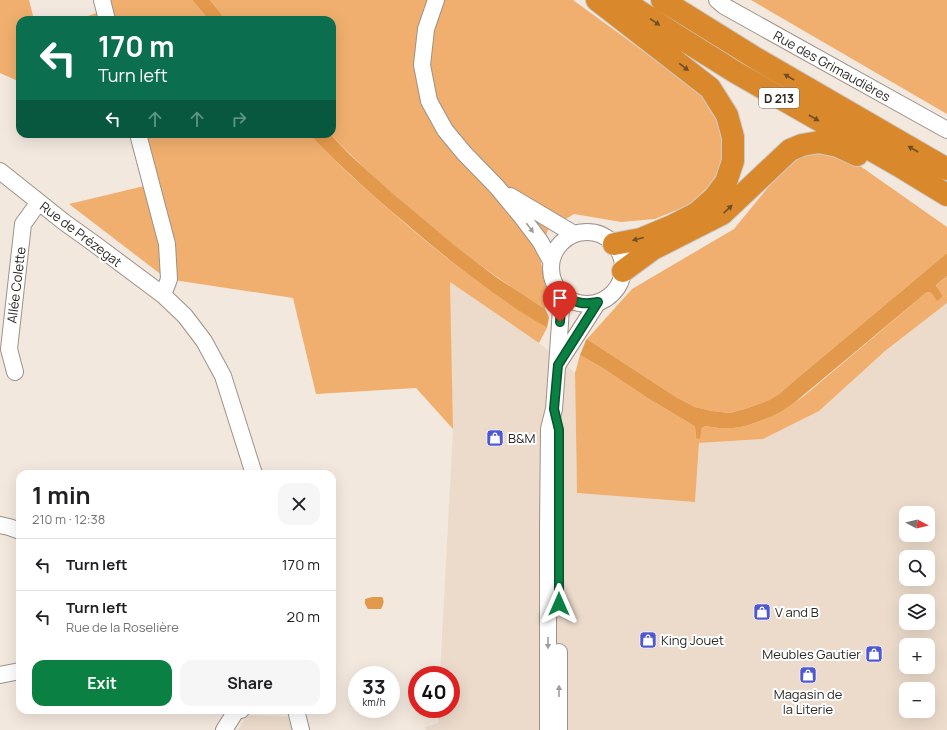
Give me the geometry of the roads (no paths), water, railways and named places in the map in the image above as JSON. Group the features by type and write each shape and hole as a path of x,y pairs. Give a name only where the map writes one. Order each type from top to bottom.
{"highway":[{"path":"597,0 710,88 727,115 733,137 733,161 726,182 714,198 697,213 672,226 641,239 614,244"},
{"name":"D 213","path":"622,0 734,72 943,192"},
{"name":"D 213","path":"662,0 757,59 947,169"},
{"path":"623,271 653,249 722,214 790,150 802,145 819,142 838,146 916,189 943,192"}],"street":[{"path":"102,0 107,16"},
{"path":"436,0 426,29 422,65 429,101 444,130 497,187 521,216 535,234 551,261"},
{"name":"Rue des Grimaudières","path":"717,0 724,6 947,130"},
{"path":"139,138 167,244 169,279 163,295"},
{"name":"Rue de Prézegat","path":"0,171 64,222 163,295 185,316 204,341 223,376 253,470"},
{"path":"497,187 574,234"},
{"name":"Allée Colette","path":"15,372 9,349 23,224 39,202"},
{"path":"585,232 596,233 606,237 614,244 620,252 623,271 615,290 608,297 598,302 589,304 570,300 562,294 554,284 551,273 551,261 556,249 564,240 574,234 585,232"},
{"path":"548,730 549,429 554,409 562,294"},
{"path":"558,365 598,302"},
{"path":"554,409 559,430 559,730"},
{"path":"0,526 16,530"},
{"path":"0,675 16,672"},
{"path":"224,730 234,714"},
{"path":"297,714 300,730"}],"place":[{"name":"B&M","path":"495,438"},
{"name":"V and B","path":"762,612"},
{"name":"King Jouet","path":"648,640"},
{"name":"Meubles Gautier","path":"874,654"},
{"name":"Magasin de la Literie","path":"808,675"}]}
